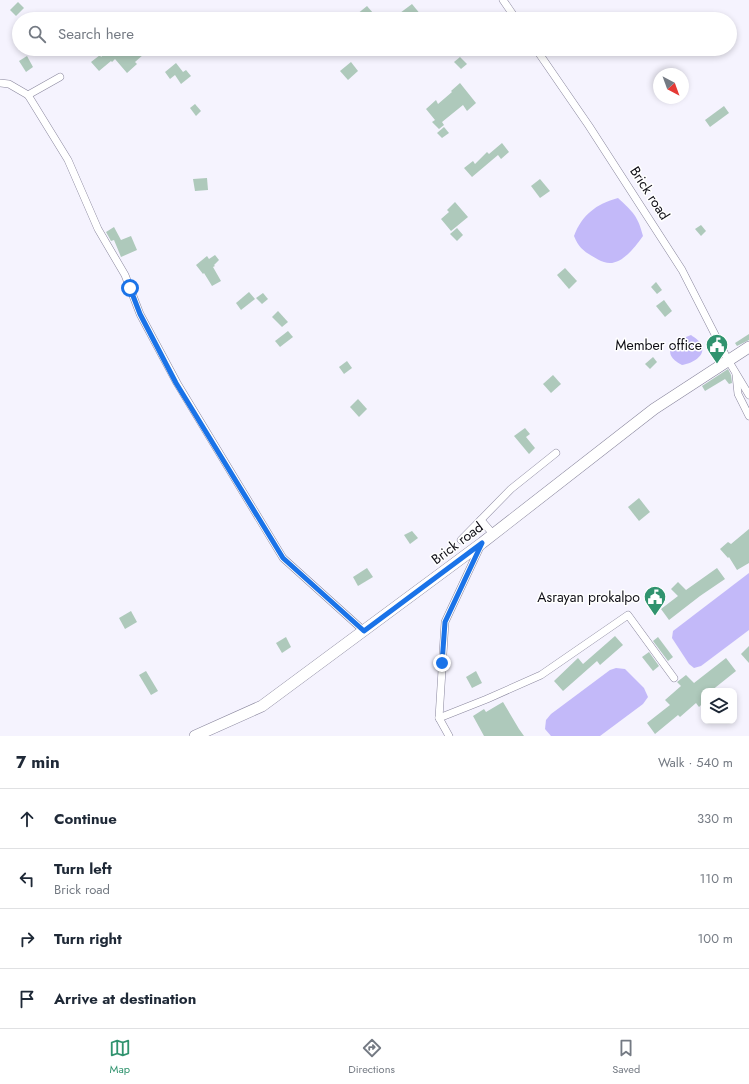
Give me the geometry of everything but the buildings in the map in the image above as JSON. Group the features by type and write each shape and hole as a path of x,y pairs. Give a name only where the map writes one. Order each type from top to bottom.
{"main road":[{"name":"Brick road","path":"195,736 262,706 482,543 654,408 749,347"}],"street":[{"path":"503,0 511,12"},
{"name":"Brick road","path":"541,56 589,126 682,270 728,360 749,395"},
{"path":"28,95 60,77"},
{"path":"0,82 9,84 28,95 68,160 98,229 125,275 140,314 176,383 283,558 364,631"},
{"path":"736,373 738,394 749,416"},
{"path":"461,540 511,489 556,453"},
{"path":"481,520 493,534"},
{"path":"449,736 439,718 445,622 482,543"},
{"path":"439,718 541,675 628,615 674,678"}],"shaded area":[{"path":"618,198 634,215 643,236 636,246 621,259 616,262 604,262 581,248 574,236 581,222 591,211 610,200"},
{"path":"691,335 698,340 702,347 702,351 699,357 682,365 675,361 670,352 675,344"},
{"path":"749,573 749,630 701,666 694,668 689,664 672,638 673,631"},
{"path":"616,668 625,669 644,688 648,697 643,704 600,736 551,736 545,729 546,720 551,714 610,670"}],"place":[{"name":"Member office","path":"717,364"},
{"name":"Asrayan prokalpo","path":"655,616"}],"route":[{"path":"130,288 140,314 176,383 283,558 364,631 482,543 445,622 442,663"}]}
